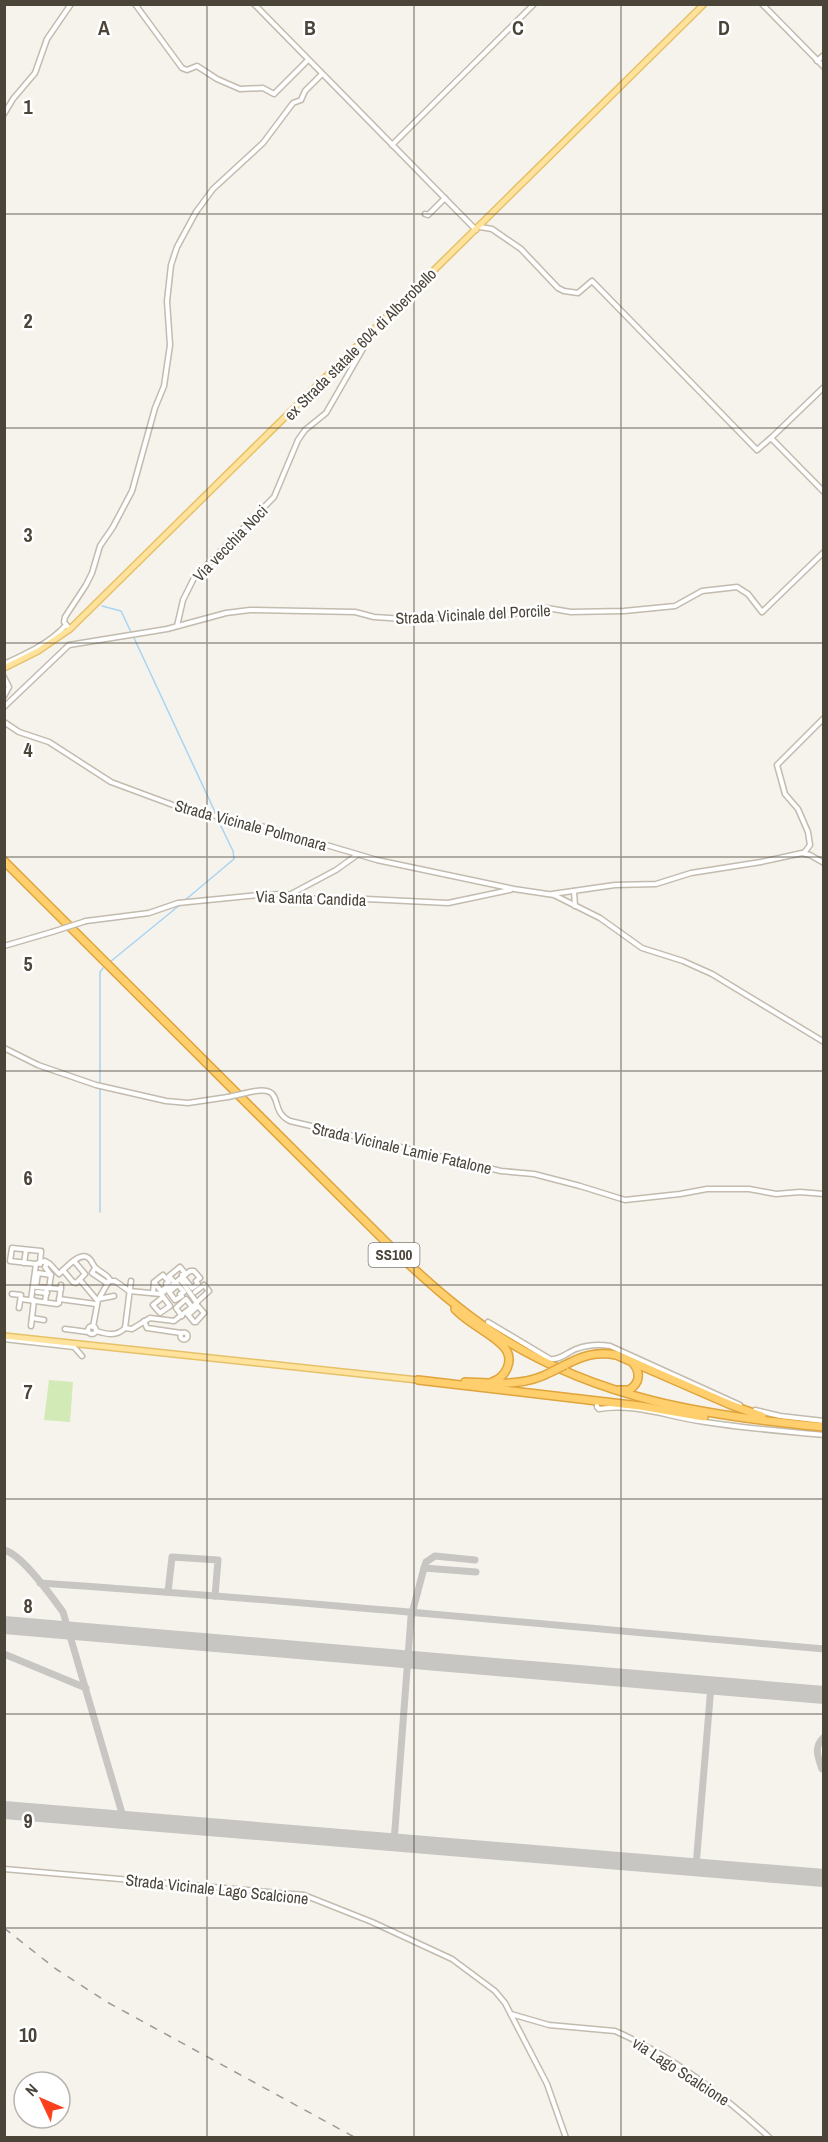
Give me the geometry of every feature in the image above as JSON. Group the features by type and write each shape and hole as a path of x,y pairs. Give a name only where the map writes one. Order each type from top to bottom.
{"highway":[{"name":"SS100","path":"4,861 416,1271 480,1324 519,1349 619,1390 626,1391 636,1385 639,1378 633,1359"},
{"name":"SS100","path":"4,866 414,1274 453,1307 518,1352 575,1380 652,1406 716,1418 824,1425"},
{"path":"453,1307 462,1317 505,1348 508,1358 507,1370 499,1379 484,1383"},
{"path":"418,1380 521,1383 532,1381 582,1356 599,1353 633,1359 754,1414 824,1425"},
{"name":"SS100","path":"562,1367 613,1391 671,1406 718,1414 824,1425"},
{"path":"418,1380 640,1406 716,1418"}],"main road":[{"name":"ex Strada statale 604 di Alberobello","path":"4,668 38,651 68,627 363,342 704,4"},
{"path":"4,1338 418,1380"}],"street":[{"path":"4,114 37,69 47,39 71,4"},
{"path":"135,4 182,68 187,70 197,66 217,79 240,89 265,88 274,94 308,60"},
{"path":"254,4 392,145 478,228 490,228 521,249 561,290 580,292 592,281 757,450 824,387"},
{"path":"392,145 534,4"},
{"path":"762,4 824,67"},
{"path":"817,61 824,55"},
{"path":"4,664 36,648 68,627 64,620 65,617 90,578 100,546 132,490 155,408 164,386 170,345 168,294 171,263 177,247 207,195 264,143 293,102 302,100 305,91 322,74"},
{"path":"425,214 428,214 445,198"},
{"name":"Via vecchia Noci","path":"176,627 183,600 191,582 204,565 274,497 296,443 302,434 329,408 364,347 363,342"},
{"path":"771,438 824,492"},
{"name":"Strada Vicinale del Porcile","path":"4,707 68,646 176,627 220,614 250,610 356,612 375,617 405,619 479,617 533,612 547,608 571,612 624,611 675,606 702,591 737,587 748,594 762,612 824,552"},
{"path":"4,677 9,687 5,696"},
{"path":"804,853 810,845 808,831 798,809 785,794 777,765 824,718"},
{"name":"Strada Vicinale Polmonara","path":"4,722 20,732 46,741 105,779 129,790 196,813 269,828 357,855 514,890"},
{"path":"514,890 549,894 615,885 656,884 691,873 804,853 824,863"},
{"path":"290,894 336,870 357,855"},
{"path":"496,885 497,893"},
{"name":"Via Santa Candida","path":"4,946 86,921 149,914 181,903 290,894 329,901 366,899 448,903 514,890"},
{"path":"574,891 575,906"},
{"path":"549,894 603,920 642,948 683,961 712,974 824,1042"},
{"name":"Strada Vicinale Lamie Fatalone","path":"4,1048 38,1065 100,1086 180,1103 202,1102 263,1090 275,1097 280,1114 290,1121 501,1171 530,1174 577,1185 622,1199 680,1194 707,1189 749,1189 776,1194 800,1192 824,1194"},
{"path":"31,1322 38,1264 41,1251 12,1248 10,1261 38,1264 45,1262 59,1274 74,1261 86,1256 95,1268 92,1273 129,1291 162,1296 174,1282 190,1271 194,1271 200,1278 196,1281 198,1284 192,1288 181,1278"},
{"path":"24,1263 26,1250"},
{"path":"63,1270 73,1282 80,1280 85,1274 74,1261"},
{"path":"45,1302 51,1275 45,1267 48,1263"},
{"path":"48,1290 36,1287 38,1274 51,1275"},
{"path":"181,1278 197,1302"},
{"path":"80,1280 97,1301"},
{"path":"65,1329 117,1334 124,1328 131,1281"},
{"path":"89,1345 97,1301 109,1282"},
{"path":"153,1293 154,1282"},
{"path":"185,1314 209,1291 204,1285 195,1292"},
{"path":"21,1299 57,1304 61,1287 37,1292"},
{"path":"12,1294 21,1295 19,1308"},
{"path":"59,1299 97,1301 114,1296"},
{"path":"124,1328 132,1329 150,1318 174,1321 185,1314 198,1306 204,1313 196,1322 185,1314 176,1308 186,1299 192,1307"},
{"path":"25,1321 44,1320"},
{"path":"144,1321 147,1328 185,1332 187,1339 184,1341"},
{"path":"488,1322 521,1344 553,1360 577,1348 601,1345 614,1348 633,1359"},
{"path":"4,1338 74,1347 82,1356"},
{"path":"597,1401 599,1409 628,1408 707,1422 824,1435"},
{"name":"Strada Vicinale Lago Scalcione","path":"4,1869 304,1895 372,1922 455,1961 495,1991 511,2014 547,2084 566,2138"},
{"name":"via Lago Scalcione","path":"511,2014 549,2025 615,2031 625,2035 669,2060 714,2090 770,2138"}],"green space":[{"path":"49,1380 73,1382 70,1422 44,1420"}],"waterway":[{"path":"102,606 121,611 131,632"},
{"path":"134,638 216,814"},
{"path":"184,901 234,859 233,851 218,820"},
{"path":"110,962 181,904"},
{"path":"100,1212 100,972 103,968"}],"taxiway":[{"path":"4,1550 28,1567 63,1612 124,1820"},
{"path":"394,1842 411,1617 424,1568 426,1562 435,1556 475,1560"},
{"path":"168,1592 172,1557 218,1560 215,1596"},
{"path":"424,1568 476,1572"},
{"path":"40,1583 824,1649"},
{"path":"4,1654 86,1688"},
{"path":"696,1866 711,1686"},
{"path":"822,1769 817,1748 824,1737"}],"runway":[{"path":"4,1625 824,1695"},
{"path":"4,1810 824,1878"}],"railway":[{"path":"4,1928 56,1969 107,2002 356,2138"}]}
